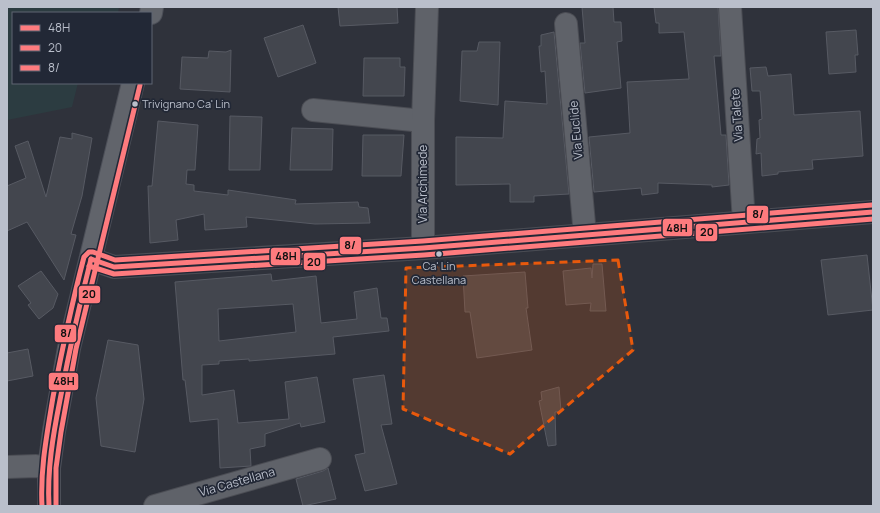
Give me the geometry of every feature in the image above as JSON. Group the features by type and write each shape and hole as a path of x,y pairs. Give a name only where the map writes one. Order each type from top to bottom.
{"main road":[{"path":"49,506 49,468 69,348 133,84"}],"street":[{"name":"Via Archimede","path":"423,248 423,121 427,7"},
{"name":"Via Talete","path":"730,7 744,222"},
{"name":"Via Euclide","path":"566,24 586,235"},
{"path":"313,110 423,121"},
{"path":"91,259 114,267 423,248 873,212"},
{"name":"Via Castellana","path":"155,506 320,459"},
{"path":"7,467 36,466 49,468"}],"highlighted area":[{"path":"618,260 633,350 510,454 403,409 406,268"}],"shaded area":[{"path":"7,7 119,7 118,12 12,12 12,84 78,84 72,107 7,120"}],"building":[{"path":"338,7 397,7 398,23 340,26"},
{"path":"582,7 613,7 614,22 621,22 622,41 617,42 621,88 585,93 580,43 585,43"},
{"path":"654,7 718,7 721,56 714,56 721,135 726,135 729,185 712,187 712,185 658,183 658,193 642,195 641,188 594,192 589,137 630,133 627,82 689,79 684,32 659,33 659,23 656,23"},
{"path":"303,25 316,63 278,77 264,38"},
{"path":"856,30 858,55 855,55 856,72 829,74 826,32"},
{"path":"554,32 569,194 534,196 534,202 510,202 510,184 456,185 456,137 503,138 505,101 547,104 545,71 541,72 539,46 541,46 541,35"},
{"path":"479,42 500,42 498,105 460,101 462,51 477,51"},
{"path":"231,50 230,92 180,89 182,57 208,58 209,51 226,52"},
{"path":"364,58 400,58 400,67 405,67 404,96 363,96"},
{"path":"766,67 768,76 791,74 794,115 860,111 863,156 812,160 813,169 778,172 778,174 762,176 761,153 756,154 757,139 760,138 759,120 762,119 760,91 752,91 750,68"},
{"path":"230,116 262,117 260,170 229,170"},
{"path":"158,121 198,125 195,170 187,170 186,184 194,185 194,191 228,195 228,190 296,200 295,204 358,202 359,207 368,208 370,223 315,224 246,217 247,227 205,230 204,214 176,220 178,240 150,243 148,186 152,186"},
{"path":"292,128 333,129 332,170 290,170"},
{"path":"72,133 92,138 82,196 71,234 76,235 64,280 27,222 7,231 7,186 26,178 15,146 28,141 46,197 60,137 72,139"},
{"path":"363,135 404,135 401,176 362,176"},
{"path":"867,255 873,310 828,315 821,260"},
{"path":"593,264 602,264 606,311 590,311 591,303 566,305 563,271 591,268 592,278"},
{"path":"41,271 58,294 53,308 39,319 28,305 31,303 18,286"},
{"path":"525,272 528,308 526,308 532,350 477,358 470,312 465,312 463,276"},
{"path":"271,274 272,281 316,276 321,323 357,319 354,292 377,288 381,318 387,318 389,331 333,337 335,354 249,361 249,359 219,361 219,364 202,365 202,395 234,390 238,423 289,419 285,382 317,377 325,422 301,427 300,423 265,434 265,446 250,449 251,466 220,468 218,419 190,422 185,380 183,380 175,282","holes":["293,304 296,332 219,341 218,309"]},
{"path":"108,340 138,345 144,399 135,452 101,446 96,398"},
{"path":"28,349 33,376 7,381 7,353"},
{"path":"384,375 392,424 381,425 397,484 365,491 355,455 365,453 353,379"},
{"path":"559,387 561,411 555,412 556,445 548,446 539,401 542,400 541,392"},
{"path":"328,468 336,499 303,506 296,479 323,471"}],"transit line":[{"name":"20","path":"56,506 56,468 76,349 140,85"},
{"name":"8/","path":"42,506 43,465 53,397 67,327 84,257 89,252 115,260 423,241 872,205"},
{"name":"48H","path":"91,259 114,267 423,248 873,212"},
{"name":"20","path":"89,266 114,274 424,255 873,219"},
{"name":"48H","path":"49,506 50,466 55,426 82,294 91,259"}],"place":[{"name":"Trivignano Ca' Lin","path":"135,104"},
{"name":"Ca' Lin Castellana","path":"439,254"}]}
